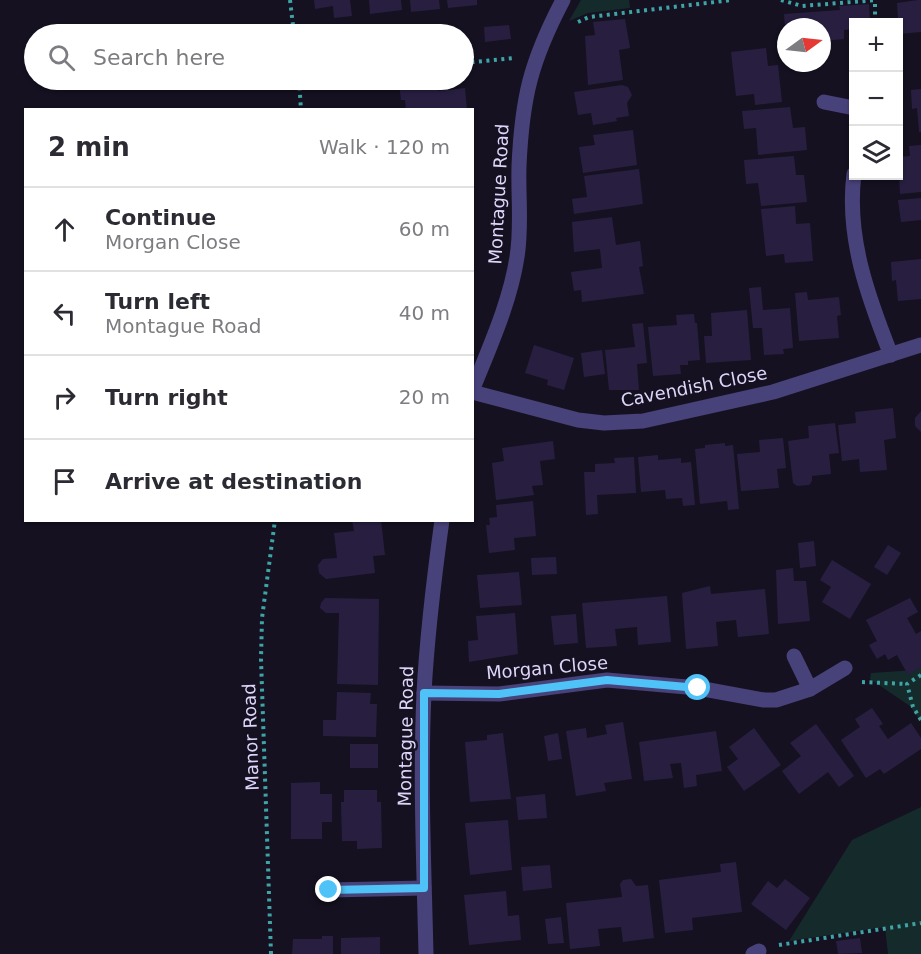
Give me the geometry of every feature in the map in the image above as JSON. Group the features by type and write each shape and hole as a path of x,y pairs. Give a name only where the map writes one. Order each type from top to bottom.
{"street":[{"name":"Montague Road","path":"474,386 510,290 517,256 523,114 527,85 536,57 563,0"},
{"path":"824,102 849,107"},
{"path":"854,180 855,240 868,296 891,355"},
{"name":"Cavendish Close","path":"474,392 578,420 604,423 643,421 773,392 921,345"},
{"name":"Montague Road","path":"426,954 424,693 432,593 442,522"},
{"path":"794,656 810,689"},
{"name":"Morgan Close","path":"424,693 499,694 607,680 698,688 764,700 788,698 810,689 845,668"},
{"path":"329,890 424,888"}],"path":[{"path":"290,0 293,24"},
{"path":"549,28 570,26 589,17 732,0"},
{"path":"781,0 802,6 876,0 875,18"},
{"path":"474,62 536,57"},
{"path":"300,90 301,108"},
{"name":"Manor Road","path":"271,954 261,659 262,618 275,522"},
{"path":"845,668 862,682 907,684 921,675"},
{"path":"907,684 913,707 921,720"},
{"path":"756,952 795,942 921,923"}],"green space":[{"path":"581,0 629,0 630,8 588,13 569,21"},
{"path":"921,666 921,722 910,706 870,679 871,673 916,670"},
{"path":"921,807 921,954 888,954 885,927 789,941 852,840"}],"building":[{"path":"314,0 350,0 352,16 334,18 333,6 315,9"},
{"path":"369,0 401,0 402,10 370,14"},
{"path":"410,0 439,0 440,9 411,12"},
{"path":"447,0 477,0 477,5 448,8"},
{"path":"921,0 921,32 903,34 903,18 898,18 897,3"},
{"path":"869,4 870,18 849,18 849,30 844,30 844,39 831,40 831,18 784,18 784,14 840,10 839,6"},
{"path":"625,19 630,48 619,50 623,80 588,85 585,36 595,35 593,22"},
{"path":"509,25 511,39 485,42 484,27"},
{"path":"766,48 768,66 777,65 782,102 755,105 754,94 736,96 731,52"},
{"path":"622,85 628,87 632,95 627,103 629,116 616,118 617,121 593,125 591,113 578,115 574,92"},
{"path":"921,89 921,132 919,132 917,108 912,109 911,90"},
{"path":"400,90 465,90 467,108 406,108 405,100 401,100"},
{"path":"790,107 793,128 805,127 807,150 758,155 756,128 744,129 742,111"},
{"path":"633,130 637,165 583,173 579,147 595,145 593,135"},
{"path":"921,145 921,192 900,194 899,180 903,180 903,157 910,156 909,146"},
{"path":"794,156 796,175 804,175 807,202 761,206 758,183 746,184 744,160"},
{"path":"639,169 643,204 574,214 572,199 587,197 584,176"},
{"path":"921,198 921,220 901,222 898,200"},
{"path":"795,206 796,224 810,223 813,261 785,263 784,254 766,256 761,209"},
{"path":"612,217 616,245 640,241 643,266 639,267 644,294 582,302 581,290 574,291 571,272 602,268 600,249 574,252 572,222"},
{"path":"921,259 921,299 898,301 896,280 892,281 891,262"},
{"path":"761,287 763,310 790,308 793,348 783,349 784,354 764,355 762,328 753,328 749,288"},
{"path":"807,292 808,300 839,297 841,315 837,316 839,338 799,341 795,293"},
{"path":"747,310 751,360 706,363 704,336 712,336 711,313"},
{"path":"694,314 695,323 697,323 700,360 688,361 688,365 680,365 681,374 653,376 648,327 677,325 676,315"},
{"path":"643,323 647,363 637,364 639,390 609,390 605,350 635,347 632,324"},
{"path":"534,345 574,358 564,390 547,385 548,380 525,373"},
{"path":"602,350 605,374 584,377 581,353"},
{"path":"893,408 896,438 884,440 887,470 860,472 859,459 842,461 838,425 856,423 855,412"},
{"path":"921,411 921,432 915,426 915,418"},
{"path":"835,423 839,453 829,454 831,474 812,476 809,485 797,486 793,483 788,441 809,438 808,426"},
{"path":"783,438 786,468 777,469 779,488 741,491 737,454 760,452 759,440"},
{"path":"553,441 555,459 540,461 543,485 532,486 534,495 496,500 492,463 504,461 502,448"},
{"path":"725,443 725,446 733,445 739,509 728,510 727,501 700,504 695,449 705,448 705,445"},
{"path":"658,455 658,460 681,458 681,463 691,462 695,505 683,506 682,498 666,499 665,490 641,492 638,457"},
{"path":"634,457 636,493 597,495 598,514 586,515 584,472 595,472 595,464 615,463 614,458"},
{"path":"533,501 536,536 514,538 515,550 489,553 486,525 490,525 489,518 497,517 496,505"},
{"path":"352,522 381,522 385,555 373,556 375,573 326,579 319,573 318,565 323,559 337,558 334,533 354,531"},
{"path":"814,541 816,566 800,568 798,543"},
{"path":"888,545 901,553 887,575 874,567"},
{"path":"556,557 557,574 532,575 531,558"},
{"path":"832,560 871,584 850,619 822,602 831,587 820,580"},
{"path":"793,568 794,581 806,581 810,621 778,624 776,570"},
{"path":"519,572 522,605 480,608 477,575"},
{"path":"710,586 711,594 765,589 769,634 738,637 736,620 716,622 718,646 686,649 682,593"},
{"path":"667,596 671,642 638,645 637,627 615,629 617,646 586,648 582,603"},
{"path":"325,598 379,599 378,685 337,684 339,613 326,613 320,608"},
{"path":"910,598 918,612 907,618 916,634 921,631 921,667 908,675 897,655 888,660 885,654 877,659 869,645 877,641 866,620"},
{"path":"515,613 518,654 469,662 468,641 478,640 476,616"},
{"path":"576,614 578,643 554,645 551,616"},
{"path":"337,692 371,693 370,704 377,704 376,737 323,736 323,720 336,720"},
{"path":"872,708 883,724 879,726 888,739 911,723 921,738 921,749 884,774 880,769 866,778 841,740 860,727 855,719"},
{"path":"623,722 632,779 604,783 606,791 576,796 566,731 586,728 587,738 607,734 605,725"},
{"path":"816,724 854,776 839,787 828,772 799,794 782,771 801,756 790,743"},
{"path":"754,728 781,765 744,791 727,767 738,759 729,747"},
{"path":"716,731 722,771 696,775 697,786 684,788 681,763 670,764 673,778 644,781 639,742"},
{"path":"503,733 511,799 470,802 465,742 487,740 487,735"},
{"path":"558,733 562,759 548,761 544,736"},
{"path":"350,744 378,744 378,768 350,768"},
{"path":"320,782 320,794 332,794 332,822 322,822 322,839 291,839 291,783"},
{"path":"344,790 377,790 377,802 381,802 382,848 357,849 357,841 342,841 341,802 344,802"},
{"path":"545,794 547,818 518,820 516,797"},
{"path":"508,820 512,870 470,875 465,823"},
{"path":"736,862 742,912 692,918 693,930 665,933 659,880 721,872 720,864"},
{"path":"550,865 552,888 523,891 521,867"},
{"path":"631,879 636,886 648,885 654,938 623,942 621,927 598,929 600,946 570,949 566,903 622,897 620,884 623,880"},
{"path":"785,879 810,898 786,930 751,904 768,881 777,888"},
{"path":"506,891 508,916 519,915 521,940 469,945 464,895"},
{"path":"561,917 564,943 548,944 545,919"},
{"path":"322,936 333,936 333,954 292,954 293,939 322,939"},
{"path":"380,937 380,954 341,954 341,938"},
{"path":"860,938 862,953 838,954 836,941"}],"route":[{"path":"329,890 424,888 422,774 424,693 499,694 607,680 698,688"}]}
